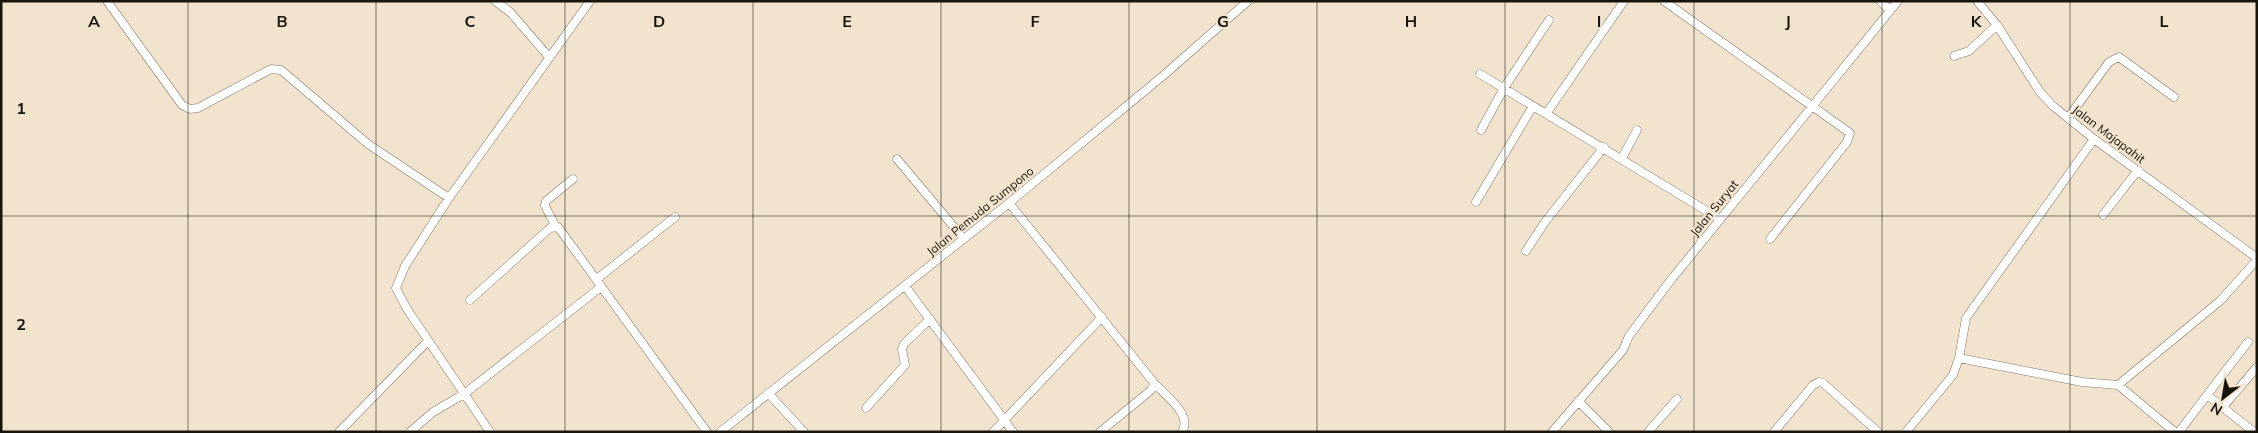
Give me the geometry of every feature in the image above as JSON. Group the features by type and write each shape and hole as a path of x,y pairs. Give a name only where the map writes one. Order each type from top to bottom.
{"street":[{"path":"107,1 186,108 198,108 270,69 281,70 368,144 449,198"},
{"path":"495,1 510,12 549,57"},
{"path":"490,432 398,295 396,288 405,266 449,198 590,1"},
{"name":"Jalan Pemuda Sumpono","path":"720,432 1009,203 1164,75 1248,1"},
{"path":"1546,114 1624,1"},
{"path":"1664,1 1848,130 1850,137 1770,239"},
{"path":"1880,1 1890,10"},
{"name":"Jalan Suryat","path":"1552,432 1623,350 1629,336 1720,219 1811,105 1898,1"},
{"name":"Jalan Majapahit","path":"1977,1 1997,25 2040,92 2068,118 2257,259"},
{"path":"1481,130 1504,88 1549,20"},
{"path":"1954,56 1969,51 1997,25"},
{"path":"2068,118 2109,62 2118,56 2174,97"},
{"path":"1480,74 1604,147 1720,219"},
{"path":"1476,202 1534,106"},
{"path":"1622,158 1637,130"},
{"path":"1906,432 1953,375 1960,354 1966,318 2094,139"},
{"path":"1526,251 1545,222 1604,147"},
{"path":"897,160 964,239"},
{"path":"2104,215 2138,170"},
{"path":"574,179 546,201 545,206 556,227 562,231 707,432"},
{"path":"1009,203 1155,384 1185,418 1185,426 1182,432"},
{"path":"597,279 675,217"},
{"path":"470,300 550,228 556,227"},
{"path":"2118,385 2220,301 2257,259"},
{"path":"905,286 1013,432"},
{"path":"410,432 433,412 464,394 602,287"},
{"path":"993,432 1102,317"},
{"path":"866,408 905,365 902,349 904,344 930,319"},
{"path":"339,432 428,340"},
{"path":"1960,354 2082,382 2118,385 2177,432 2248,342"},
{"path":"2223,406 2257,367"},
{"path":"1774,432 1813,385 1819,382 1823,383 1875,431"},
{"path":"1100,432 1150,391 1155,384"},
{"path":"768,393 804,432"},
{"path":"2207,395 2254,432"},
{"path":"1648,432 1677,399"},
{"path":"1578,401 1609,432"}]}
